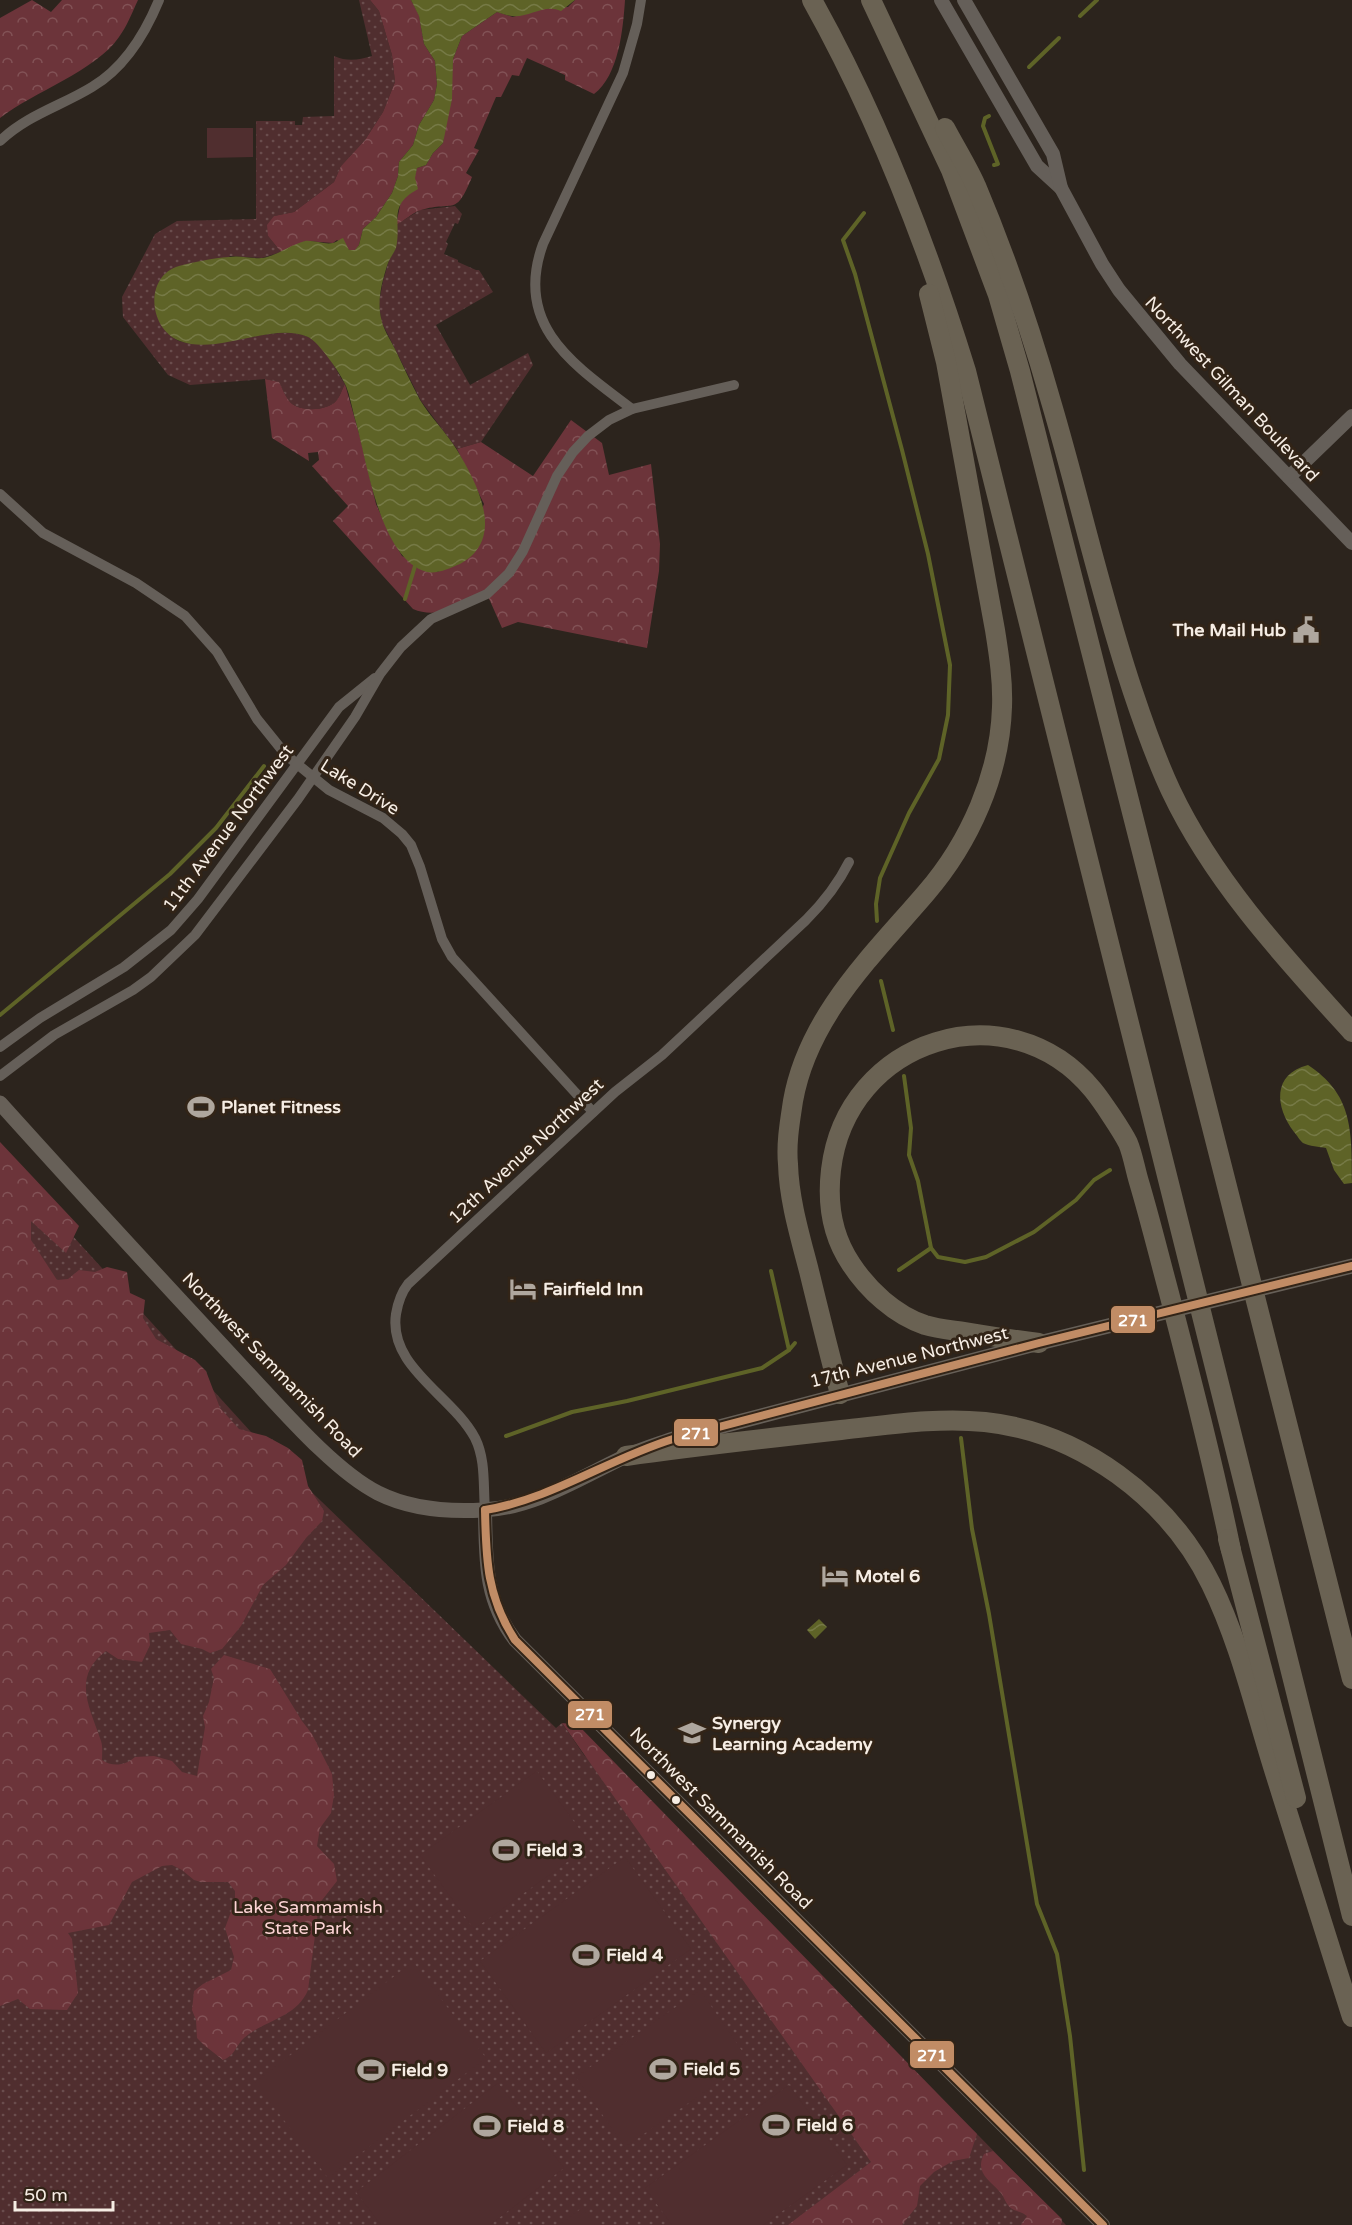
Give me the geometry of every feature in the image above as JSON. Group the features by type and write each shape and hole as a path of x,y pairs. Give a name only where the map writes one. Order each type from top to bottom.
{"highway":[{"path":"812,0 871,114 906,198 940,289 966,371 1352,1916"},
{"path":"871,0 927,94 975,183 995,234 1052,405 1120,654 1154,753 1171,792 1192,832 1251,916 1352,1032"},
{"path":"871,0 951,170 998,295 1020,371 1352,1679"},
{"path":"840,1394 789,1184 788,1136 794,1098 804,1064 819,1029 835,1001 863,965 928,891 949,863 975,818 992,772 999,741 1002,708 1001,670 946,363 906,198"},
{"path":"1039,1343 925,1325 904,1315 879,1298 855,1271 835,1231 830,1209 830,1185 837,1141 860,1094 892,1063 916,1049 963,1036 988,1035 1017,1040 1042,1048 1076,1072 1094,1091 1128,1143 1210,1451 1231,1550 1352,2015"},
{"path":"626,1456 897,1423 952,1419 988,1422 1034,1433 1089,1456 1119,1475 1147,1498 1179,1534 1193,1552 1210,1583 1239,1657 1352,2015"}],"main road":[{"name":"Northwest Sammamish Road","path":"0,1103 290,1417 356,1478 376,1492 399,1502 424,1508 484,1510"},
{"name":"17th Avenue Northwest","path":"484,1510 514,1506 531,1500 626,1456 673,1439 1039,1343 1352,1266"}],"street":[{"path":"0,141 28,119 91,88 110,74 129,54 150,21 159,0"},
{"path":"632,409 580,369 556,344 537,307 535,280 543,244 623,73 637,24 641,0"},
{"name":"Northwest Gilman Boulevard","path":"941,0 1037,166 1061,188"},
{"name":"Northwest Gilman Boulevard","path":"964,0 1053,154 1061,188 1102,264 1130,304 1180,364 1352,543"},
{"name":"11th Avenue Northwest","path":"0,1076 54,1035 133,990 181,951 212,914 313,778 355,717 380,674 401,647 431,619 487,594 505,578 523,551 557,476 573,452 598,428 632,409 734,385"},
{"path":"1289,477 1352,416"},
{"name":"Lake Drive","path":"0,494 43,533 136,583 185,616 217,652 257,719 297,765 340,797 382,818 402,834 418,861 442,939 452,957 593,1112"},
{"name":"11th Avenue Northwest","path":"0,1047 40,1018 124,967 171,930 198,899 339,707 380,674"},
{"name":"12th Avenue Northwest","path":"484,1510 480,1450 467,1426 403,1354 396,1338 395,1320 402,1293 408,1284 593,1112 662,1055 806,920 840,880 849,862"},
{"name":"Northwest Sammamish Road","path":"484,1510 489,1588 497,1611 514,1640 1103,2225"}],"green space":[{"path":"32,0 51,12 62,0 138,0 119,37 109,49 80,71 0,118 0,18"},
{"path":"359,0 370,0 379,11 392,55 395,82 383,112 365,140 341,166 334,182 294,212 274,216 268,236 281,252 262,258 230,256 165,329 177,340 194,344 230,341 267,334 299,334 312,339 322,348 345,384 340,395 327,407 307,409 291,403 278,382 265,379 190,385 168,375 123,317 122,297 155,234 177,221 256,219 256,121 295,121 295,125 302,125 303,117 334,116 334,56 353,60 372,56"},
{"path":"370,0 411,0 419,15 424,44 435,61 437,84 434,100 419,125 413,145 399,162 398,176 392,193 376,217 363,229 355,251 349,250 337,240 333,243 306,241 281,252 268,236 267,225 274,216 294,212 334,182 341,166 365,140 383,112 395,82 392,55 379,11"},
{"path":"575,0 625,0 618,51 602,86 594,94 565,80 565,75 527,58 519,76 512,75 501,97 496,97 474,148 479,150 466,173 472,177 462,198 453,205 418,211 396,225 401,201 410,193 417,168 426,165 443,143 453,59 462,36 497,12 513,17 538,9 568,7"},
{"path":"207,128 253,128 253,157 207,158"},
{"path":"455,206 462,214 446,242 448,244 444,254 479,270 493,292 436,325 470,385 528,353 533,365 481,442 457,449 421,401 381,321 379,302 389,260 395,250 396,225 420,210"},
{"path":"265,379 279,382 291,403 307,409 327,407 332,404 345,384 376,504 391,537 402,556 437,572 460,563 484,504 457,449 481,442 533,476 571,420 602,443 609,475 651,464 660,544 659,571 647,648 518,622 502,628 487,594 442,612 422,612 413,609 333,521 348,506 312,466 319,460 318,452 308,453 309,461 272,438"},
{"path":"0,1142 79,1226 66,1253 31,1221 31,1240 57,1280 68,1279 79,1270 95,1272 107,1267 127,1272 130,1293 145,1300 143,1318 156,1339 195,1360 206,1371 220,1408 239,1429 266,1436 288,1448 302,1460 308,1486 324,1511 322,1521 286,1565 263,1585 241,1626 222,1649 210,1653 181,1644 170,1630 149,1633 150,1645 142,1662 118,1659 106,1651 95,1661 86,1682 89,1705 102,1743 102,1760 110,1764 118,1764 135,1757 154,1756 172,1761 182,1772 197,1776 205,1727 203,1716 209,1702 214,1678 211,1669 224,1655 270,1669 312,1734 332,1774 334,1795 331,1813 320,1828 317,1846 334,1864 337,1881 319,1904 308,1990 303,2000 295,2007 250,2033 232,2054 223,2060 197,2038 196,2020 192,2010 194,1991 231,1970 234,1957 225,1928 235,1901 235,1891 228,1882 194,1880 172,1865 162,1866 132,1882 109,1925 68,1933 72,1939 78,1993 67,2010 30,2009 18,1999 0,2006"},
{"name":"Lake Sammamish State Park","path":"0,1156 262,1444 556,1728 562,1723 584,1755 979,2136 1066,2225 0,2225"},
{"path":"562,1723 578,1725 977,2134 969,2158 953,2161 934,2172 920,2186 917,2206 902,2225 788,2225 871,2162"},
{"name":"Field 3","path":"537,1771 591,1845 474,1929 420,1855"},
{"name":"Field 4","path":"625,1857 691,1949 546,2053 480,1961"},
{"name":"Field 9","path":"413,1962 486,2058 328,2178 255,2082"},
{"name":"Field 5","path":"700,1990 749,2061 625,2147 576,2077"},
{"name":"Field 8","path":"498,2083 564,2168 490,2225 381,2225 356,2192"},
{"name":"Field 6","path":"789,2085 847,2165 763,2225 672,2225 645,2188"},
{"path":"993,2151 1062,2219 1061,2225 1021,2225 1027,2216 1009,2206 982,2170 984,2154"},
{"path":"582,2208 595,2225 559,2225"}],"water":[{"path":"411,0 575,0 561,11 549,9 518,16 508,16 497,12 462,36 453,59 452,99 443,143 426,165 417,168 415,178 418,189 408,195 399,208 396,248 388,263 381,290 382,322 420,400 453,443 465,463 484,510 485,526 482,540 474,553 460,564 435,572 427,572 411,563 397,548 386,528 370,482 346,386 335,367 313,340 294,333 278,333 211,344 180,341 169,335 161,326 154,303 155,291 160,280 179,266 210,259 263,258 305,241 334,243 343,238 349,250 355,250 359,245 363,229 376,217 392,193 398,176 399,162 413,145 419,125 434,100 437,84 435,61 424,44 419,16"},
{"path":"1308,1065 1323,1076 1333,1088 1346,1114 1350,1129 1352,1183 1344,1184 1334,1170 1326,1148 1302,1142 1283,1112 1280,1092 1283,1084 1296,1069"},
{"path":"819,1619 827,1627 815,1639 807,1630"}],"waterway":[{"path":"1080,16 1097,0"},
{"path":"1029,67 1059,38"},
{"path":"989,116 985,118 983,126 998,164 994,165"},
{"path":"864,213 843,240 855,274 902,450 928,554 950,665 948,715 939,759 909,813 880,878 876,904 877,921"},
{"path":"405,599 415,566"},
{"path":"0,1015 170,874 216,828 264,766"},
{"path":"881,981 893,1030"},
{"path":"904,1076 911,1128 909,1155 918,1181 931,1248 938,1257 965,1262 986,1257 1034,1232 1076,1200 1094,1180 1110,1170"},
{"path":"899,1270 931,1248"},
{"path":"506,1436 572,1412 762,1368 789,1350 771,1271"},
{"path":"789,1350 795,1343"},
{"path":"961,1438 972,1529 989,1614 1037,1904 1057,1954 1070,2036 1084,2170"}],"transit line":[{"name":"271","path":"485,1510 534,1497 649,1447 673,1439 1039,1343 1352,1266"},
{"name":"271","path":"485,1510 486,1545 493,1593 515,1640 1103,2225"}],"place":[{"name":"The Mail Hub","path":"1306,630"},
{"name":"Planet Fitness","path":"201,1107"},
{"name":"Fairfield Inn","path":"523,1289"},
{"name":"Motel 6","path":"835,1576"},
{"name":"Synergy Learning Academy","path":"692,1733"},
{"name":"Field 3","path":"506,1850"},
{"name":"Field 4","path":"586,1955"},
{"name":"Field 5","path":"663,2069"},
{"name":"Field 9","path":"371,2070"},
{"name":"Field 6","path":"776,2125"},
{"name":"Field 8","path":"487,2126"}]}
